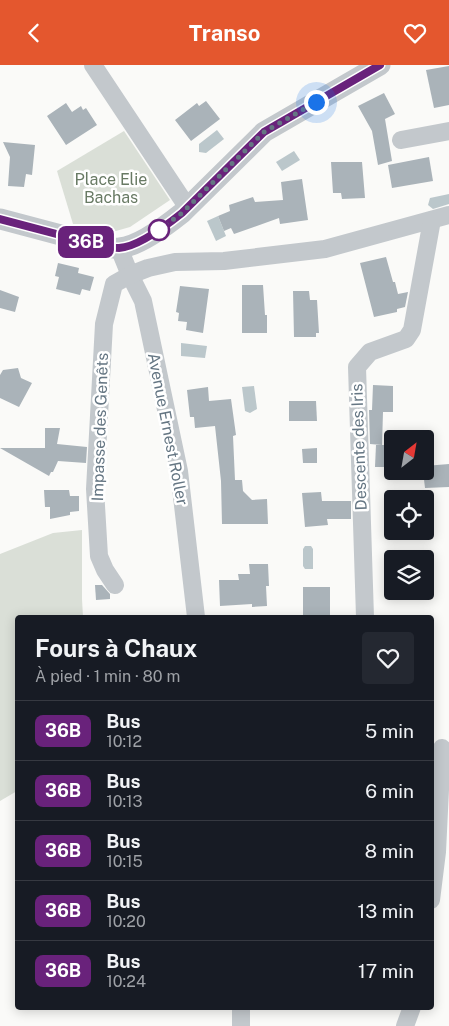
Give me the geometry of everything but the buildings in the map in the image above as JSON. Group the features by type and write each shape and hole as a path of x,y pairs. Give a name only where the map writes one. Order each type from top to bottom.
{"street":[{"path":"92,65 188,208"},
{"path":"0,219 102,246 119,248 131,245 171,223 264,132 371,67"},
{"path":"401,140 448,136"},
{"path":"130,275 148,268 175,262 224,261 324,249 441,218"},
{"name":"Descente des Iris","path":"365,615 357,367 370,351 406,339 412,330 441,218"},
{"name":"Avenue Ernest Roller","path":"144,239 148,253 144,301"},
{"name":"Avenue Ernest Roller","path":"119,248 130,275 144,301 180,471 196,615"},
{"name":"Impasse des Genêts","path":"115,585 105,570 99,556 95,489 104,324 114,284 130,275"},
{"path":"434,876 442,748"},
{"path":"241,1010 242,1026"},
{"path":"405,1026 411,1010"}],"green space":[{"name":"Place Elie Bachas","path":"124,131 170,200 130,227 116,231 73,224 57,171"},
{"path":"82,530 83,615 15,615 15,792 0,801 0,554 53,533"}],"shaded area":[{"path":"217,130 224,139 206,153 199,152 199,144"},
{"path":"294,151 300,160 282,171 276,162"},
{"path":"449,194 449,204 433,209 428,205 430,198"},
{"path":"218,216 226,236 216,241 207,221"},
{"path":"181,343 207,346 205,358 181,356"},
{"path":"254,386 257,409 250,413 245,411 242,387"},
{"path":"305,546 311,546 313,549 313,569 305,569 303,566 303,549"}],"bus line":[{"name":"36B","path":"0,219 102,246 119,248 131,245 171,223 264,132 380,65"}],"route":[{"path":"159,230 171,223 182,213 264,132 316,102"}]}
